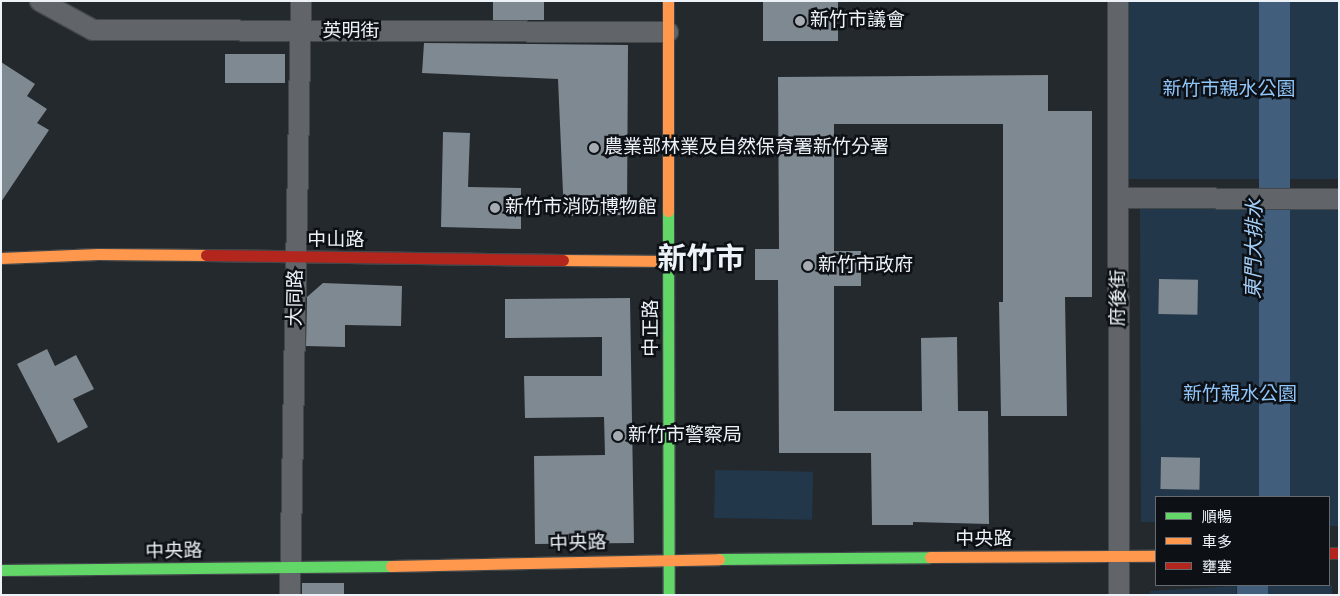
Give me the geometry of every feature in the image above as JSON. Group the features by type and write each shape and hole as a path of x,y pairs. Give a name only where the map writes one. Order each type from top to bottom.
{"street":[{"name":"英明街","path":"40,1 93,30 668,32"},
{"name":"大同路","path":"290,595 292,569 301,1"},
{"name":"中正路","path":"668,1 670,261 669,595"},
{"name":"府後街","path":"1118,1 1119,595"},
{"path":"1119,198 1339,199"},
{"name":"中山路","path":"1,258 98,254 297,259 670,261"},
{"name":"中央路","path":"1,570 292,569 670,559 1155,556"}],"green space":[{"name":"新竹市親水公園","path":"1118,1 1339,1 1339,179 1118,179"},
{"name":"新竹親水公園","path":"1339,202 1339,526 1330,526 1330,496 1155,496 1155,522 1141,522 1140,207"},
{"path":"715,470 813,472 812,520 714,518"},
{"path":"1236,586 1236,595 1150,595 1150,591"},
{"path":"1268,586 1332,586 1332,595 1268,595"}],"shaded area":[{"path":"1259,1 1290,1 1290,496 1259,496"},
{"path":"1237,586 1268,586 1268,595 1237,595"}],"building":[{"path":"493,1 544,1 544,20 493,20"},
{"name":"新竹市議會","path":"763,1 838,1 838,41 763,41"},
{"name":"農業部林業及自然保育署新竹分署","path":"424,43 628,45 627,215 564,216 558,79 422,73"},
{"path":"225,54 285,54 285,83 225,83"},
{"path":"1,62 35,84 27,96 47,109 37,123 49,130 1,202"},
{"path":"1048,75 1048,111 1092,111 1092,297 1065,297 1067,416 1001,416 999,302 1003,302 1003,124 834,124 834,251 861,251 861,286 834,286 834,411 922,411 921,338 957,337 958,411 988,411 989,524 913,522 913,525 872,525 871,453 779,453 778,280 755,280 755,249 779,249 778,77"},
{"path":"443,132 470,133 468,187 521,188 521,229 441,227"},
{"path":"1159,279 1198,280 1197,315 1158,314"},
{"path":"323,283 402,286 401,326 345,325 345,347 306,346 307,297"},
{"name":"新竹市警察局","path":"630,298 634,543 535,544 534,456 605,455 604,417 525,418 524,376 602,376 602,337 505,338 505,299"},
{"path":"47,349 55,366 76,355 94,389 73,399 88,427 58,443 17,364"},
{"path":"1161,457 1200,458 1199,490 1160,489"},
{"path":"302,583 344,583 344,595 302,595"}],"traffic: fast":[{"path":"668,211 669,595"},
{"path":"719,559 930,557"},
{"path":"1,570 391,566"}],"traffic: slow":[{"path":"668,1 668,211"},
{"path":"1,258 98,254 206,255"},
{"path":"563,260 670,261"},
{"path":"930,557 1155,556"},
{"path":"391,566 719,559"}],"traffic: jam":[{"path":"206,255 563,260"},
{"path":"1330,553 1339,553"}],"place":[{"name":"新竹市議會","path":"800,21"},
{"name":"農業部林業及自然保育署新竹分署","path":"594,148"},
{"name":"新竹市消防博物館","path":"495,208"},
{"name":"新竹市政府","path":"808,266"},
{"name":"新竹市警察局","path":"618,436"}],"district":[{"name":"新竹市","path":"701,259"}],"water label":[{"name":"東門大排水","path":"1254,249"}]}
